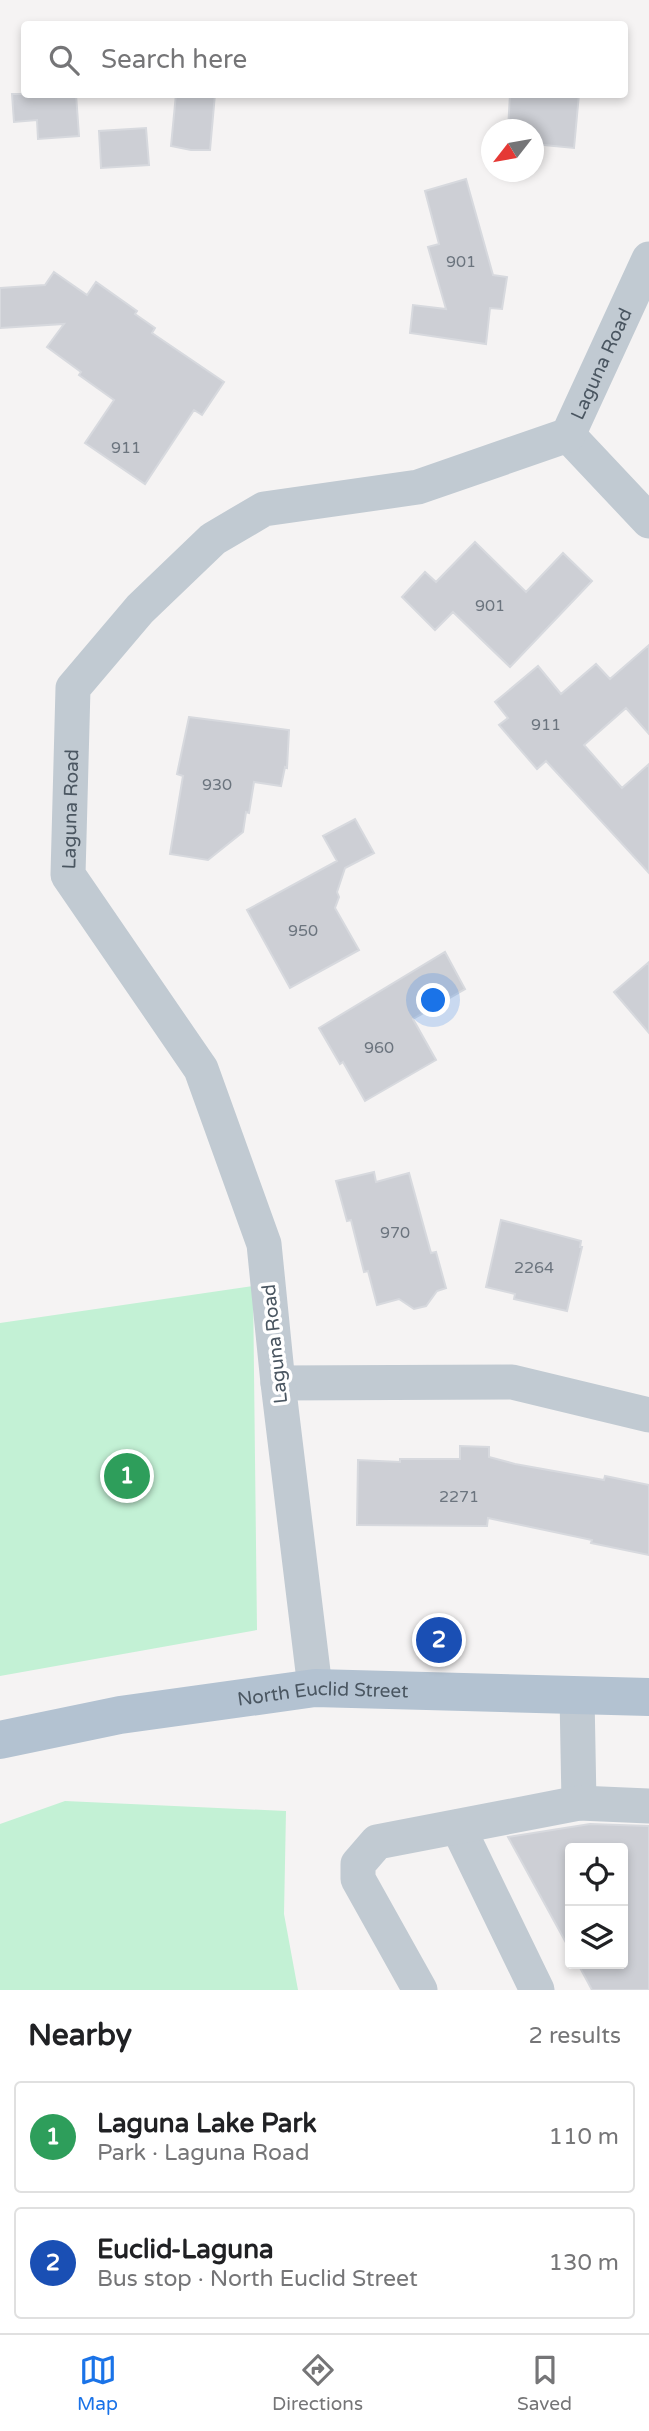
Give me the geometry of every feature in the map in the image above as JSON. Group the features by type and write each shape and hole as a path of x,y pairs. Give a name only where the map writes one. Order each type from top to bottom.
{"main road":[{"name":"North Euclid Street","path":"0,1740 120,1715 315,1688 649,1697"}],"street":[{"name":"Laguna Road","path":"315,1688 264,1244 201,1069 68,875 73,688 140,609 213,539 264,509 418,487 568,435 649,259"},
{"path":"568,435 649,521"},
{"path":"278,1383 512,1382 649,1415"},
{"path":"577,1695 579,1802"},
{"path":"420,1990 358,1879 358,1864 377,1842 579,1802 649,1806"},
{"path":"458,1827 537,1990"}],"green space":[{"path":"253,1286 257,1630 0,1676 0,1323"},
{"path":"65,1801 286,1811 284,1914 298,1990 0,1990 0,1824"}],"building":[{"path":"12,94 21,94 21,98 76,98 79,136 38,139 37,120 14,122"},
{"path":"176,98 215,98 210,150 171,146"},
{"path":"510,98 579,98 574,148 544,145 544,119 509,119"},
{"path":"146,128 149,165 101,168 99,131"},
{"path":"466,179 493,275 507,277 502,309 490,308 486,344 410,333 413,305 446,309 428,247 439,244 425,191"},
{"path":"54,272 87,295 96,282 137,311 135,314 155,328 152,333 224,382 202,415 194,410 145,484 85,443 114,400 79,375 81,372 47,347 64,324 0,328 0,288 45,285"},
{"path":"475,542 526,592 563,553 592,581 510,667 453,612 435,630 402,597 425,572 436,582"},
{"path":"649,645 649,734 626,708 584,745 622,788 649,764 649,873 546,761 537,769 499,725 508,718 495,702 538,666 561,694 596,664 610,679"},
{"path":"189,717 289,730 287,768 285,767 281,786 254,782 243,832 208,860 170,854 183,776 177,774"},
{"path":"355,819 374,853 345,868 335,908 359,950 290,988 247,910 337,861 323,836"},
{"path":"445,952 465,989 413,1019 436,1060 365,1101 343,1062 340,1064 319,1028"},
{"path":"649,962 649,1033 614,992"},
{"path":"374,1172 376,1182 409,1173 431,1253 436,1252 446,1288 437,1291 426,1306 414,1309 399,1299 377,1305 368,1271 364,1272 351,1220 347,1221 336,1181"},
{"path":"501,1220 581,1241 582,1247 567,1311 514,1299 515,1294 486,1287"},
{"path":"460,1446 489,1447 489,1457 515,1464 649,1485 649,1555 488,1518 487,1526 357,1525 358,1460 400,1462 400,1459 460,1459"},
{"path":"590,1824 649,1826 649,1990 592,1990 581,1969 628,1969 628,1843 565,1843 565,1941 508,1837"}],"place":[{"name":"Laguna Lake Park","path":"127,1476"},
{"name":"Euclid-Laguna","path":"439,1640"}]}
